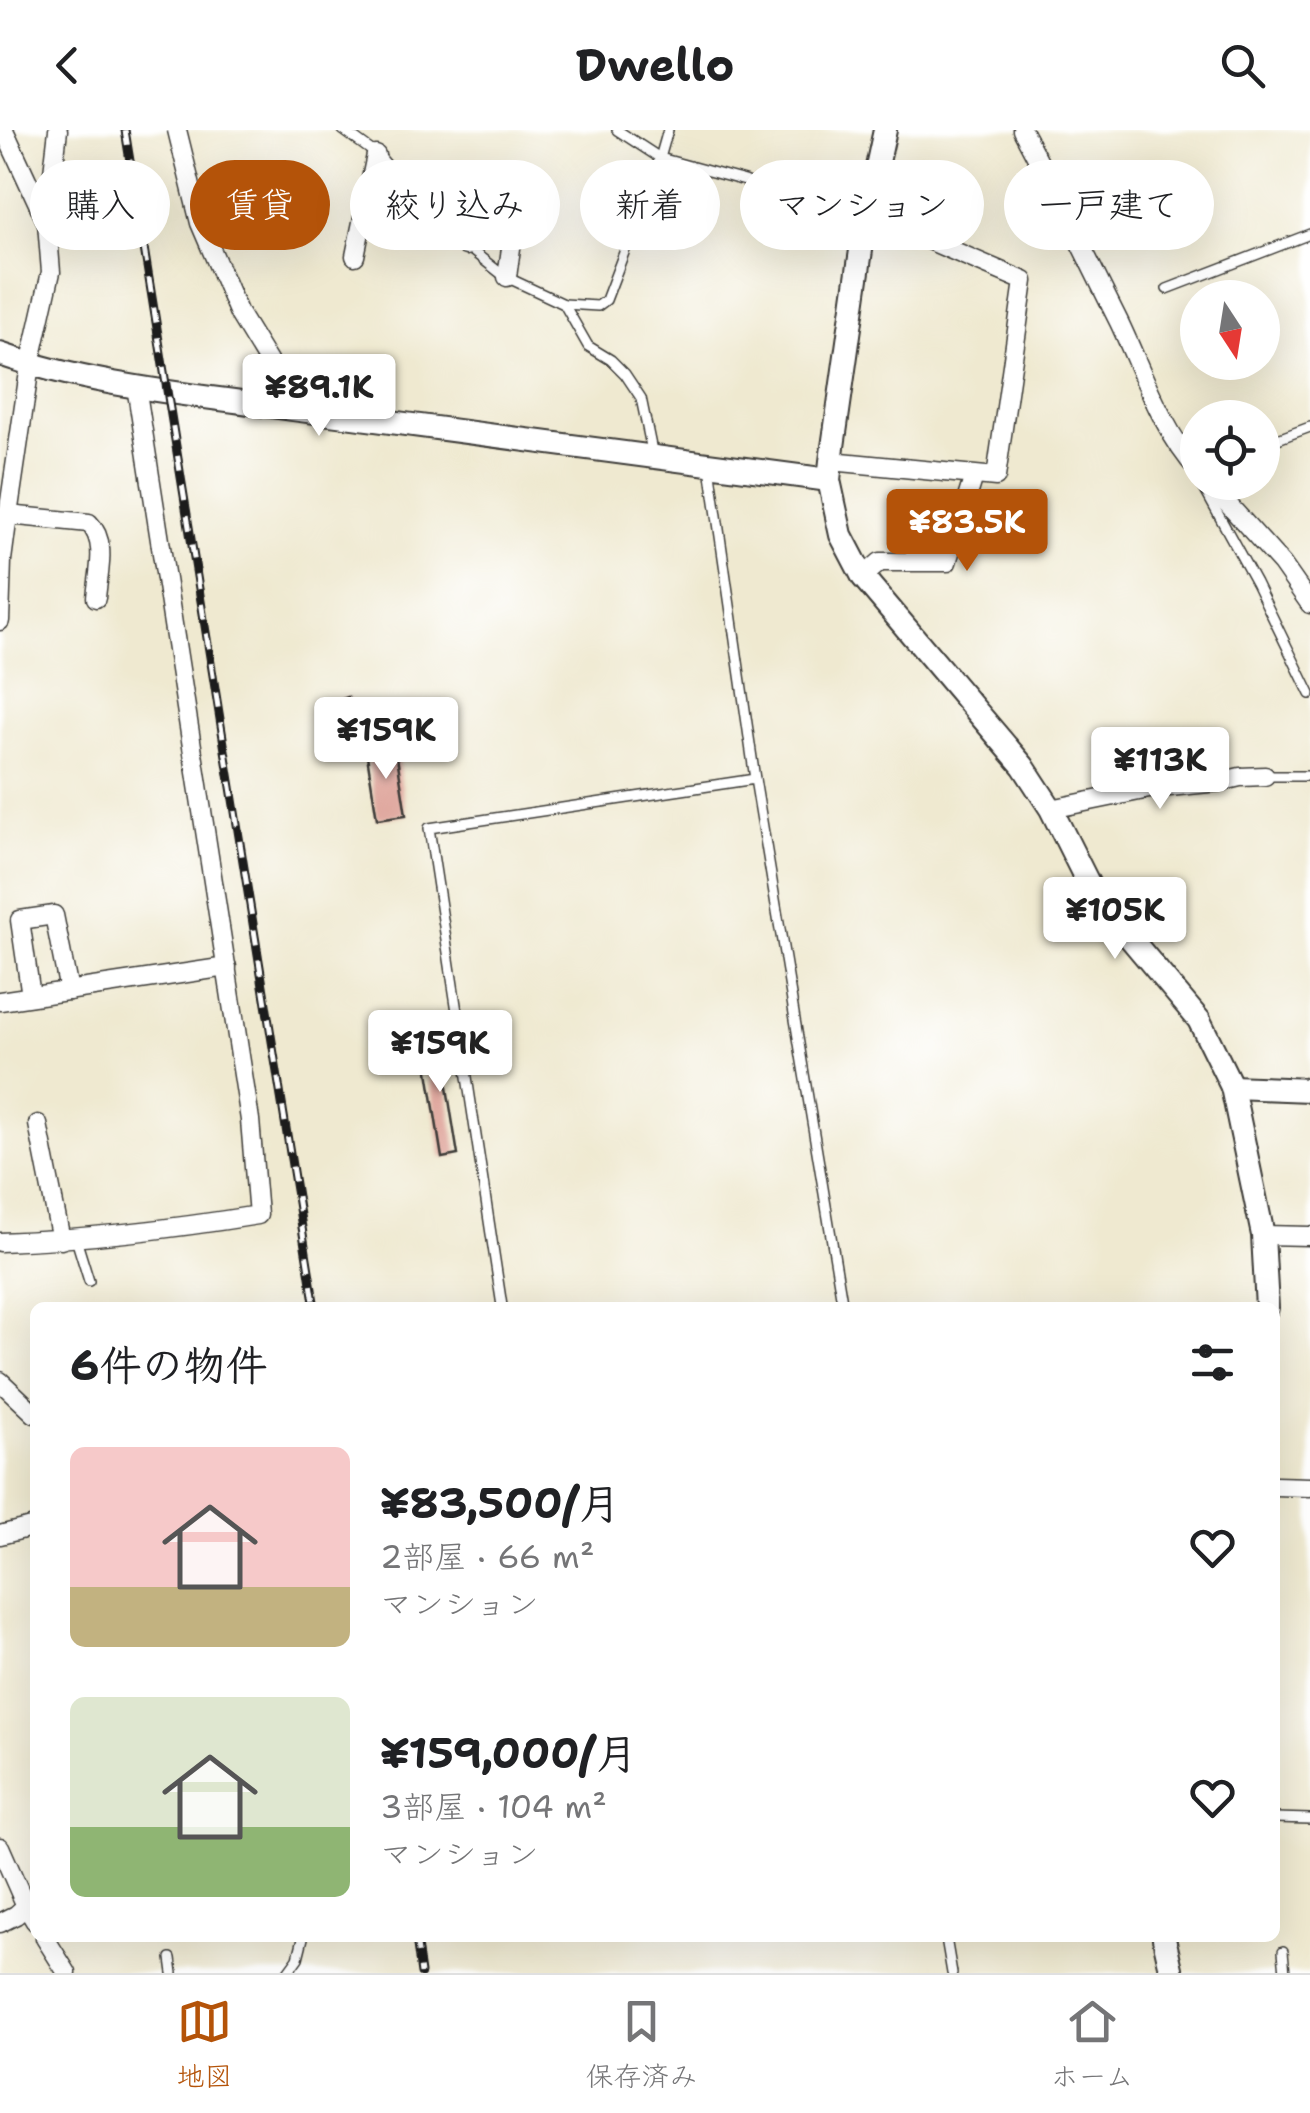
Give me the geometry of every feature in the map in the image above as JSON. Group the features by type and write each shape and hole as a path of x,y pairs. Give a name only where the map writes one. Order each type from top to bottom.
{"street":[{"path":"4,130 30,186"},
{"path":"54,160 58,130"},
{"path":"177,130 200,223 240,314 297,409"},
{"path":"878,160 884,130"},
{"path":"1022,130 1120,324 1140,373 1180,444"},
{"path":"356,256 376,155"},
{"path":"0,620 8,514 30,365 51,272 49,250"},
{"path":"507,278 511,250"},
{"path":"861,250 830,470 841,535 863,578 1022,766 1051,809 1094,895 1200,1020 1232,1087 1263,1235 1267,1302"},
{"path":"0,354 30,365 136,386 654,459 710,465 996,477 1024,282 951,250"},
{"path":"0,1242 155,1231 258,1215 250,1120 136,386"},
{"path":"863,578 880,562 947,562 974,476"},
{"path":"1224,500 1282,564 1310,604"},
{"path":"8,514 90,522 98,531 101,544 96,598"},
{"path":"1051,809 1149,789 1265,776"},
{"path":"31,996 20,920 54,915 69,991"},
{"path":"0,1001 227,967"},
{"path":"1232,1087 1310,1090"},
{"path":"38,1124 68,1239"},
{"path":"1263,1235 1310,1236"},
{"path":"0,1382 30,1409"},
{"path":"1280,1486 1310,1487"},
{"path":"0,1534 30,1527"},
{"path":"0,1847 30,1913 0,1923"},
{"path":"48,1942 67,1973"},
{"path":"1165,1942 1172,1973"}],"lane":[{"path":"343,130 380,160"},
{"path":"617,130 660,158 740,179"},
{"path":"471,250 507,278 564,304 598,306 606,300 668,130"},
{"path":"1167,288 1310,234"},
{"path":"564,304 588,346 611,360 641,398 654,459"},
{"path":"1280,438 1310,426"},
{"path":"710,465 755,779 842,1302"},
{"path":"1210,500 1256,583 1310,694"},
{"path":"1265,776 1310,776"},
{"path":"501,1302 428,828 755,779"},
{"path":"68,1239 90,1280"},
{"path":"1280,1818 1310,1819"},
{"path":"287,1973 298,1958 302,1942"},
{"path":"947,1942 952,1973"},
{"path":"1283,1951 1285,1973"},
{"path":"171,1958 173,1973"}],"building":[{"path":"348,697 364,753 350,757 334,702"},
{"path":"395,744 406,815 377,819 366,749"},
{"path":"438,1032 458,1155 442,1158 422,1034"}],"railway":[{"path":"125,130 314,1302"},
{"path":"417,1942 421,1973"}]}
